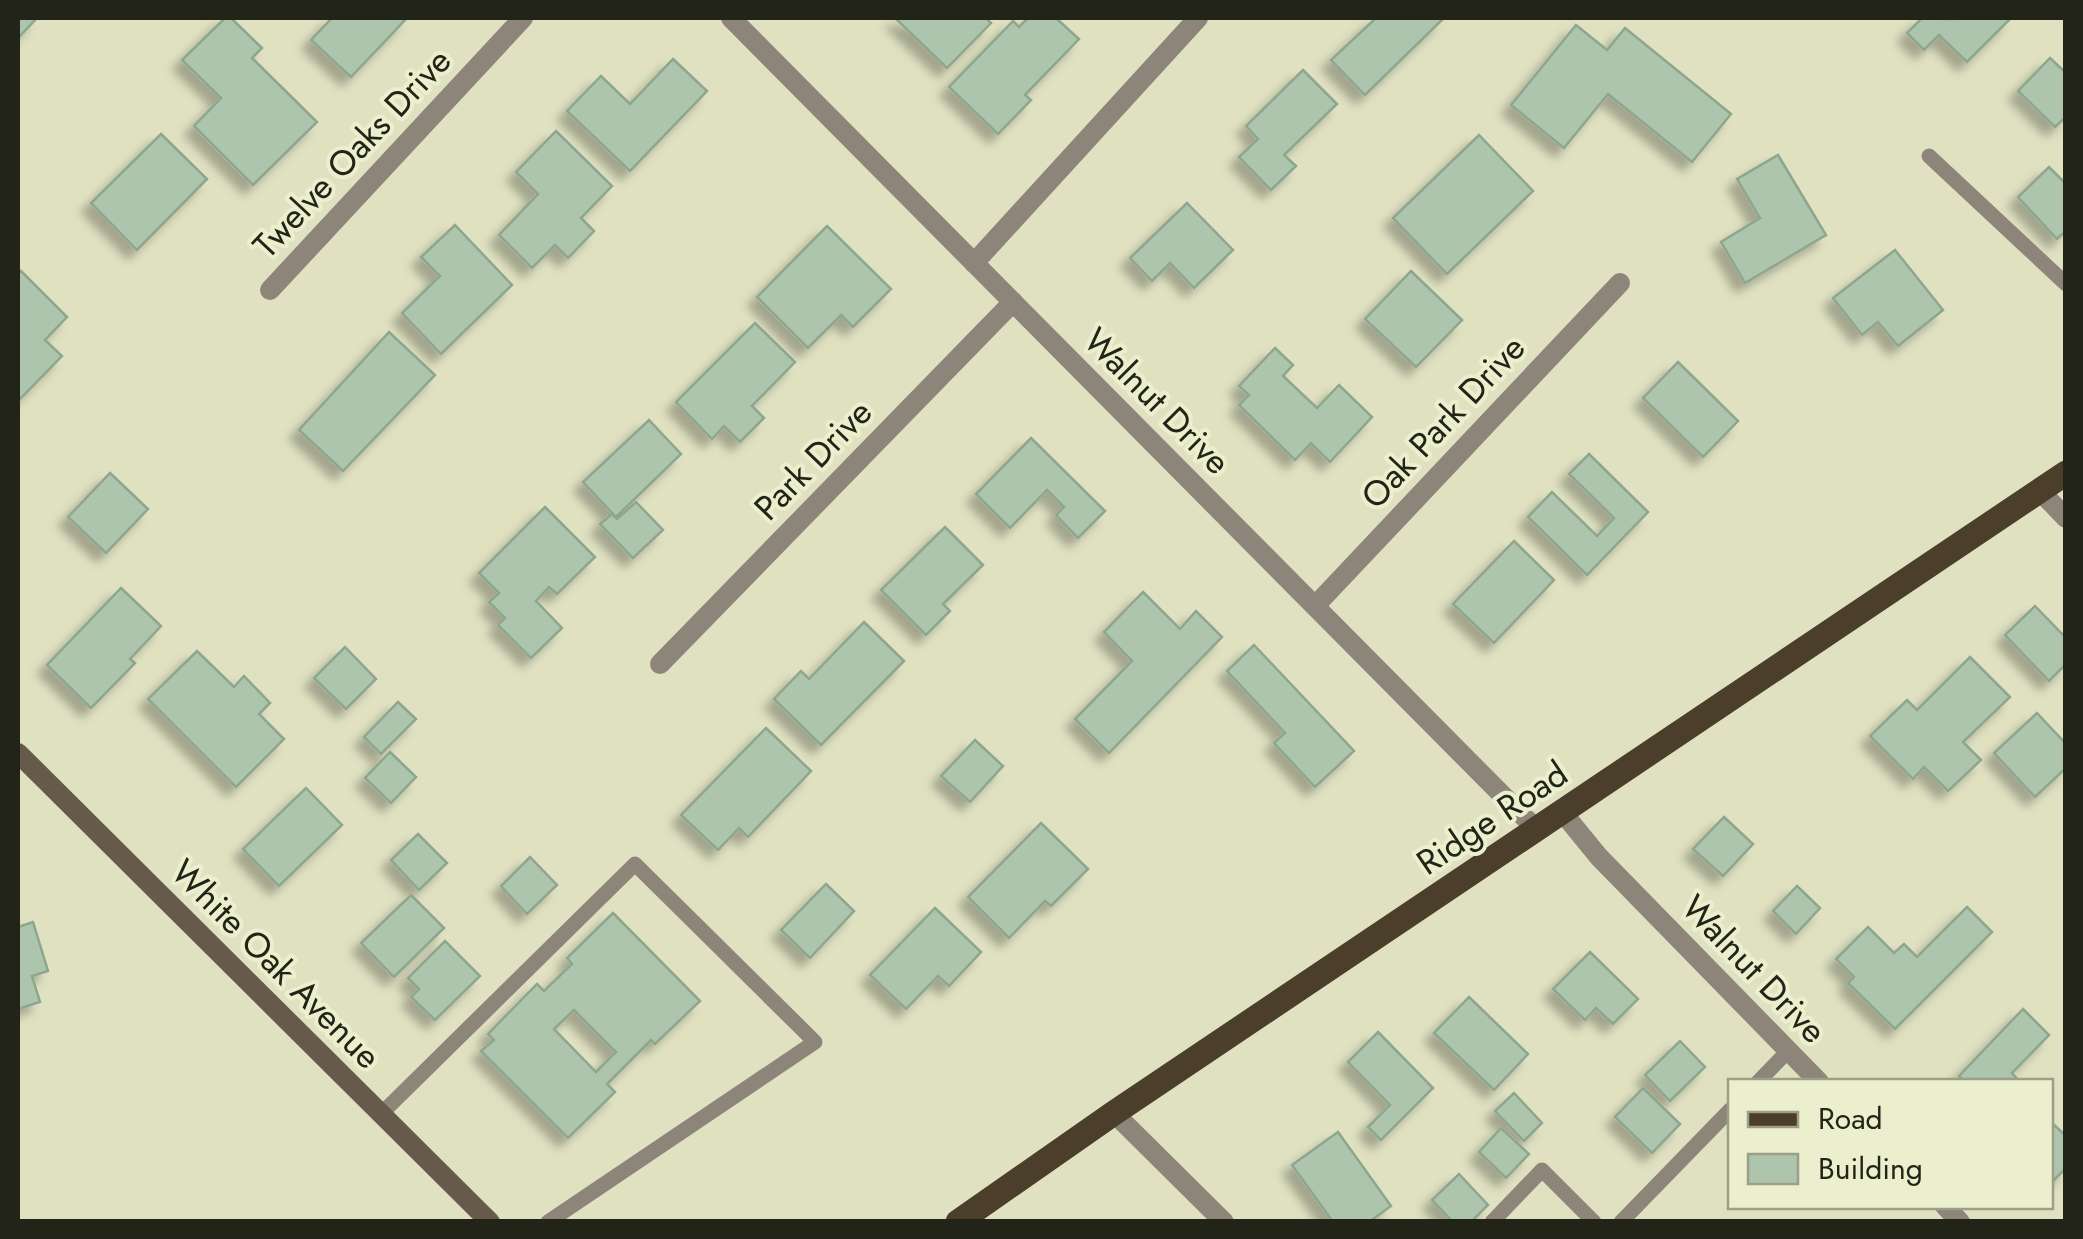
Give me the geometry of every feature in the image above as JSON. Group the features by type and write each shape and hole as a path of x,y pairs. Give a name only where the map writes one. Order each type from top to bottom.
{"main road":[{"name":"Ridge Road","path":"958,1222 2066,473"}],"street":[{"name":"Twelve Oaks Drive","path":"270,290 522,18"},
{"name":"Walnut Drive","path":"731,18 1537,830"},
{"path":"974,263 1198,18"},
{"name":"Oak Park Drive","path":"1314,606 1620,283"},
{"name":"Park Drive","path":"660,664 1013,302"},
{"path":"2040,491 2066,518"},
{"name":"White Oak Avenue","path":"18,754 490,1222"},
{"name":"Walnut Drive","path":"1563,813 1599,857 1816,1079"},
{"path":"1114,1113 1224,1222"}],"lane":[{"path":"1929,156 2066,284"},
{"path":"381,1114 635,864 816,1042 548,1222"},
{"path":"1761,1079 1788,1051"},
{"path":"1621,1222 1728,1112"},
{"path":"1492,1222 1542,1170 1594,1222"}],"building":[{"path":"18,18 37,18 18,38"},
{"path":"225,18 231,18 262,48 252,58 317,122 253,185 194,126 221,98 182,60"},
{"path":"332,18 407,18 351,77 311,40"},
{"path":"895,18 986,18 991,23 947,68"},
{"path":"1028,18 1056,18 1079,39 1025,95 1031,100 998,134 949,87 1013,21 1019,27"},
{"path":"1376,18 1444,18 1365,95 1331,60"},
{"path":"1922,18 2011,18 1967,62 1939,35 1924,50 1907,33"},
{"path":"1576,25 1607,50 1625,28 1731,114 1692,162 1608,94 1564,148 1511,105"},
{"path":"2050,58 2066,73 2066,117 2055,127 2018,91"},
{"path":"673,59 707,91 630,171 567,111 601,76 630,104"},
{"path":"1303,70 1337,104 1284,155 1296,166 1271,190 1239,157 1258,139 1246,126"},
{"path":"556,131 612,186 581,218 594,231 568,258 555,245 532,268 499,235 538,194 516,172"},
{"path":"161,134 207,179 137,250 91,203"},
{"path":"1479,135 1533,191 1447,274 1393,218"},
{"path":"1778,155 1826,235 1745,283 1721,242 1760,218 1737,179"},
{"path":"2049,167 2066,184 2066,231 2057,239 2018,197"},
{"path":"1187,203 1233,250 1194,288 1170,263 1152,281 1130,258"},
{"path":"455,225 512,285 441,354 402,313 440,276 421,257"},
{"path":"827,226 891,289 853,327 841,315 808,348 757,297"},
{"path":"1895,250 1943,310 1898,346 1878,322 1862,335 1833,298"},
{"path":"21,271 67,317 45,340 62,356 18,401 18,275"},
{"path":"1411,271 1462,320 1416,367 1365,319"},
{"path":"755,323 795,362 752,406 764,418 740,442 724,426 712,439 676,402"},
{"path":"389,332 435,375 343,471 299,430"},
{"path":"1275,348 1293,365 1283,376 1317,408 1339,385 1372,417 1330,462 1311,443 1295,460 1239,405 1249,395 1239,386"},
{"path":"1678,362 1738,421 1703,457 1643,398"},
{"path":"649,420 681,454 616,517 583,482"},
{"path":"1031,438 1105,511 1078,538 1056,515 1064,507 1047,490 1010,528 976,494"},
{"path":"1589,454 1648,512 1587,575 1528,517 1552,492 1597,536 1614,518 1569,474"},
{"path":"110,473 148,509 106,553 68,517"},
{"path":"636,502 663,530 633,558 600,524 612,514 617,519"},
{"path":"545,507 595,557 557,594 549,587 536,601 562,628 531,658 498,625 505,618 489,602 499,593 479,573"},
{"path":"945,527 983,565 943,604 950,611 926,635 881,590"},
{"path":"1514,541 1554,580 1494,643 1453,604"},
{"path":"121,588 161,626 130,659 135,663 91,708 47,665"},
{"path":"1143,592 1180,629 1196,611 1222,637 1109,753 1075,719 1132,661 1104,632"},
{"path":"2035,606 2066,638 2066,664 2049,681 2005,635"},
{"path":"864,622 904,661 821,745 774,699 801,671 809,679"},
{"path":"1254,645 1354,751 1315,787 1274,743 1285,733 1227,671"},
{"path":"345,647 376,679 346,709 314,678"},
{"path":"197,651 234,687 244,676 270,703 259,714 284,739 236,787 148,699"},
{"path":"1970,657 2010,697 1963,742 1981,760 1948,791 1924,767 1913,779 1870,736 1907,700 1917,710"},
{"path":"398,702 416,719 381,754 364,737"},
{"path":"2037,713 2066,744 2066,768 2035,797 1994,753"},
{"path":"766,728 811,771 748,837 739,828 718,850 681,815"},
{"path":"975,740 1003,766 970,802 941,776"},
{"path":"390,752 416,777 391,803 365,778"},
{"path":"306,788 342,825 279,886 243,849"},
{"path":"1724,817 1753,844 1723,876 1693,849"},
{"path":"1041,823 1088,869 1051,906 1045,901 1009,938 968,897"},
{"path":"418,834 447,863 419,890 391,860"},
{"path":"530,857 557,885 527,914 501,886"},
{"path":"826,884 854,911 810,958 781,930"},
{"path":"1797,886 1820,908 1796,934 1773,911"},
{"path":"411,895 444,928 394,977 361,943"},
{"path":"1967,907 1992,932 1895,1029 1848,983 1854,977 1836,959 1868,927 1894,953 1904,944 1917,957"},
{"path":"935,908 981,952 949,986 938,976 906,1009 870,975"},
{"path":"613,913 700,1001 655,1044 651,1040 607,1084 615,1092 568,1138 481,1051 494,1040 488,1034 537,984 544,991 572,964 567,958","holes":["574,1010 616,1052 596,1072 554,1029"]},
{"path":"33,922 48,971 32,976 40,1002 18,1009 18,927"},
{"path":"445,941 480,976 435,1020 411,997 419,989 408,978"},
{"path":"1590,952 1638,999 1613,1024 1596,1008 1585,1020 1553,989"},
{"path":"1469,997 1528,1054 1494,1090 1434,1033"},
{"path":"2023,1009 2049,1035 2012,1073 2017,1079 1959,1076"},
{"path":"1378,1032 1433,1088 1381,1140 1368,1127 1390,1105 1348,1062"},
{"path":"1680,1041 1705,1067 1670,1101 1645,1075"},
{"path":"1643,1088 1680,1124 1652,1153 1615,1117"},
{"path":"1514,1093 1542,1123 1524,1141 1495,1111"},
{"path":"2053,1124 2066,1136 2066,1168 2053,1181"},
{"path":"1501,1128 1529,1154 1506,1178 1479,1152"},
{"path":"1338,1132 1391,1206 1369,1222 1333,1222 1292,1165"},
{"path":"1459,1174 1488,1205 1471,1222 1453,1222 1432,1200"}]}
